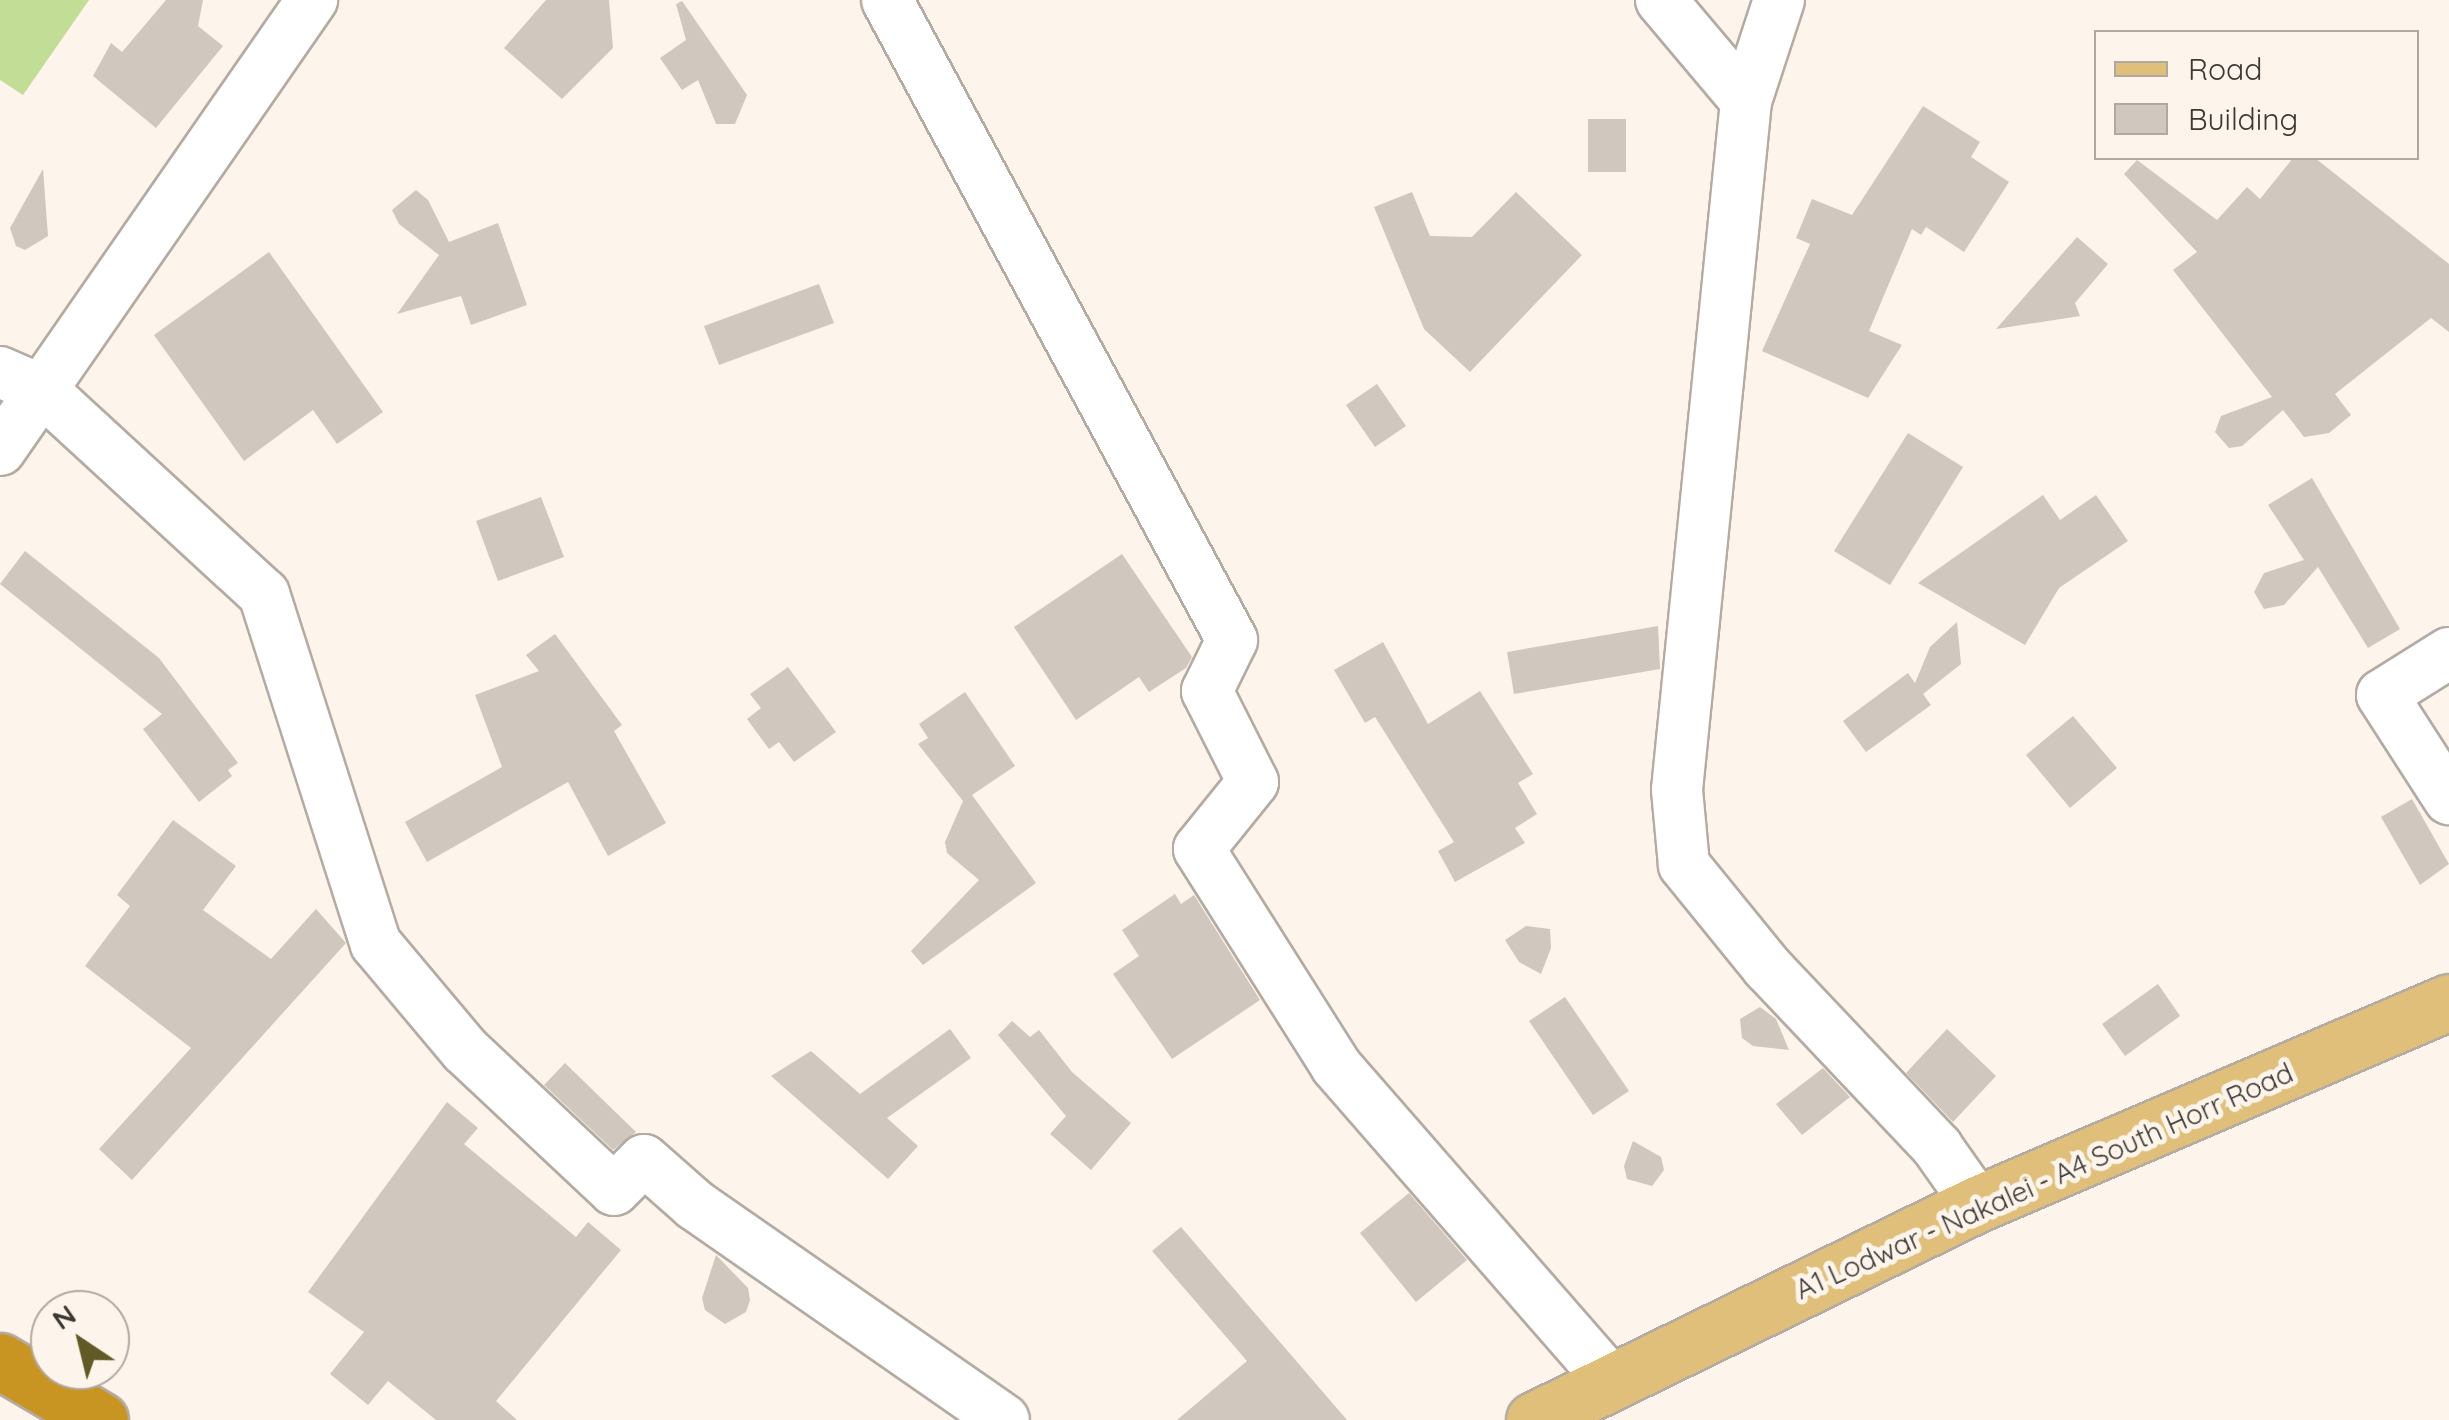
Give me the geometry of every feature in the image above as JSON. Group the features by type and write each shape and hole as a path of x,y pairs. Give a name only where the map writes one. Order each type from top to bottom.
{"highway":[{"path":"0,1361 100,1420"}],"main road":[{"name":"A1 Lodwar - Nakalei - A4 South Horr Road","path":"1534,1420 1978,1204 2449,1002"}],"street":[{"path":"0,450 22,382 312,0"},
{"path":"887,0 1232,640 1207,691 1253,782 1199,849 1336,1066 1610,1381"},
{"path":"1661,0 1746,101"},
{"path":"1779,0 1746,101 1677,790 1684,865 1780,981 1937,1147 1978,1204"},
{"path":"22,382 264,594 376,944 465,1050 614,1190 644,1160 695,1205 1004,1420"},
{"path":"2449,652 2382,695 2449,799"}],"green space":[{"path":"0,0 89,0 23,95 0,80"}],"building":[{"path":"166,0 203,0 198,26 223,46 156,128 93,76 111,43 122,52"},
{"path":"546,0 609,0 613,48 562,99 504,48"},
{"path":"682,1 747,95 735,124 716,124 698,80 682,90 660,58 686,40 676,4"},
{"path":"1923,106 1980,142 1971,157 2009,182 1964,252 1926,227 1921,235 1912,229 1869,331 1902,345 1868,398 1762,351 1810,244 1796,238 1812,199 1852,215"},
{"path":"1588,119 1626,119 1626,172 1588,172"},
{"path":"2137,160 2217,220 2247,187 2260,199 2291,160 2318,160 2449,264 2449,332 2431,318 2335,394 2351,415 2329,433 2304,437 2283,410 2242,446 2229,448 2215,432 2221,416 2272,397 2173,270 2197,252 2124,174"},
{"path":"43,169 48,236 25,250 16,246 10,228"},
{"path":"416,190 428,200 449,242 498,223 527,305 471,325 461,296 397,314 439,255 399,224 392,210"},
{"path":"1412,192 1430,236 1472,237 1516,192 1582,255 1470,372 1424,329 1374,207"},
{"path":"2077,237 2108,264 2075,303 2080,316 1996,329"},
{"path":"269,252 383,412 337,444 313,410 244,461 154,335"},
{"path":"819,284 834,323 719,365 704,326"},
{"path":"1377,384 1406,426 1375,447 1346,405"},
{"path":"1908,433 1963,467 1890,585 1834,551"},
{"path":"2312,478 2400,629 2368,648 2318,567 2284,605 2264,609 2254,592 2264,573 2304,560 2268,505"},
{"path":"2043,495 2060,520 2096,495 2128,541 2059,588 2025,645 1918,583"},
{"path":"541,497 564,557 498,581 476,521"},
{"path":"25,551 159,658 238,763 228,770 232,776 199,802 143,729 162,714 0,584"},
{"path":"1122,554 1192,657 1186,668 1149,692 1139,677 1076,720 1014,627"},
{"path":"1957,622 1961,664 1923,694 1931,705 1866,752 1843,721 1908,673 1915,683 1930,647"},
{"path":"1658,626 1660,669 1514,694 1507,652"},
{"path":"555,634 622,725 614,731 666,823 608,856 568,782 427,862 405,822 502,767 475,695 539,671 526,655"},
{"path":"1383,642 1428,724 1480,691 1533,774 1518,783 1537,814 1515,828 1525,843 1455,882 1438,851 1454,842 1375,717 1365,723 1334,670"},
{"path":"788,667 836,732 794,762 779,742 769,749 747,719 761,708 750,694"},
{"path":"965,692 1015,766 972,795 1036,883 923,965 911,951 979,880 947,853 945,842 963,801 918,744 928,738 919,724"},
{"path":"2073,716 2117,768 2070,808 2026,755"},
{"path":"2412,799 2449,864 2420,885 2381,817"},
{"path":"173,820 236,866 203,910 271,959 316,909 346,943 132,1180 99,1149 191,1048 85,966 130,906 117,895"},
{"path":"1175,894 1181,904 1194,895 1260,1000 1172,1059 1113,974 1139,956 1122,930"},
{"path":"1526,926 1550,929 1551,948 1541,974 1519,962 1505,940"},
{"path":"2158,984 2180,1016 2125,1056 2102,1024"},
{"path":"1565,997 1629,1091 1593,1115 1529,1021"},
{"path":"1760,1007 1776,1019 1789,1050 1753,1046 1742,1038 1740,1019"},
{"path":"1012,1021 1030,1037 1039,1030 1072,1072 1131,1123 1091,1170 1050,1134 1066,1116 998,1035"},
{"path":"950,1029 971,1058 887,1118 918,1146 888,1179 771,1076 811,1051 860,1094"},
{"path":"1947,1029 1996,1076 1953,1122 1906,1073"},
{"path":"565,1063 636,1132 613,1150 544,1085"},
{"path":"1823,1068 1850,1097 1802,1135 1776,1104"},
{"path":"447,1102 478,1128 464,1144 576,1237 588,1222 621,1250 496,1401 517,1420 436,1420 388,1381 368,1405 330,1374 364,1332 308,1292"},
{"path":"1633,1141 1661,1157 1664,1170 1652,1186 1627,1179 1624,1166"},
{"path":"1409,1193 1467,1260 1416,1302 1360,1233"},
{"path":"1181,1227 1347,1420 1177,1420 1247,1361 1152,1251"},
{"path":"716,1255 748,1288 750,1300 746,1312 725,1324 705,1310 702,1298"}]}
